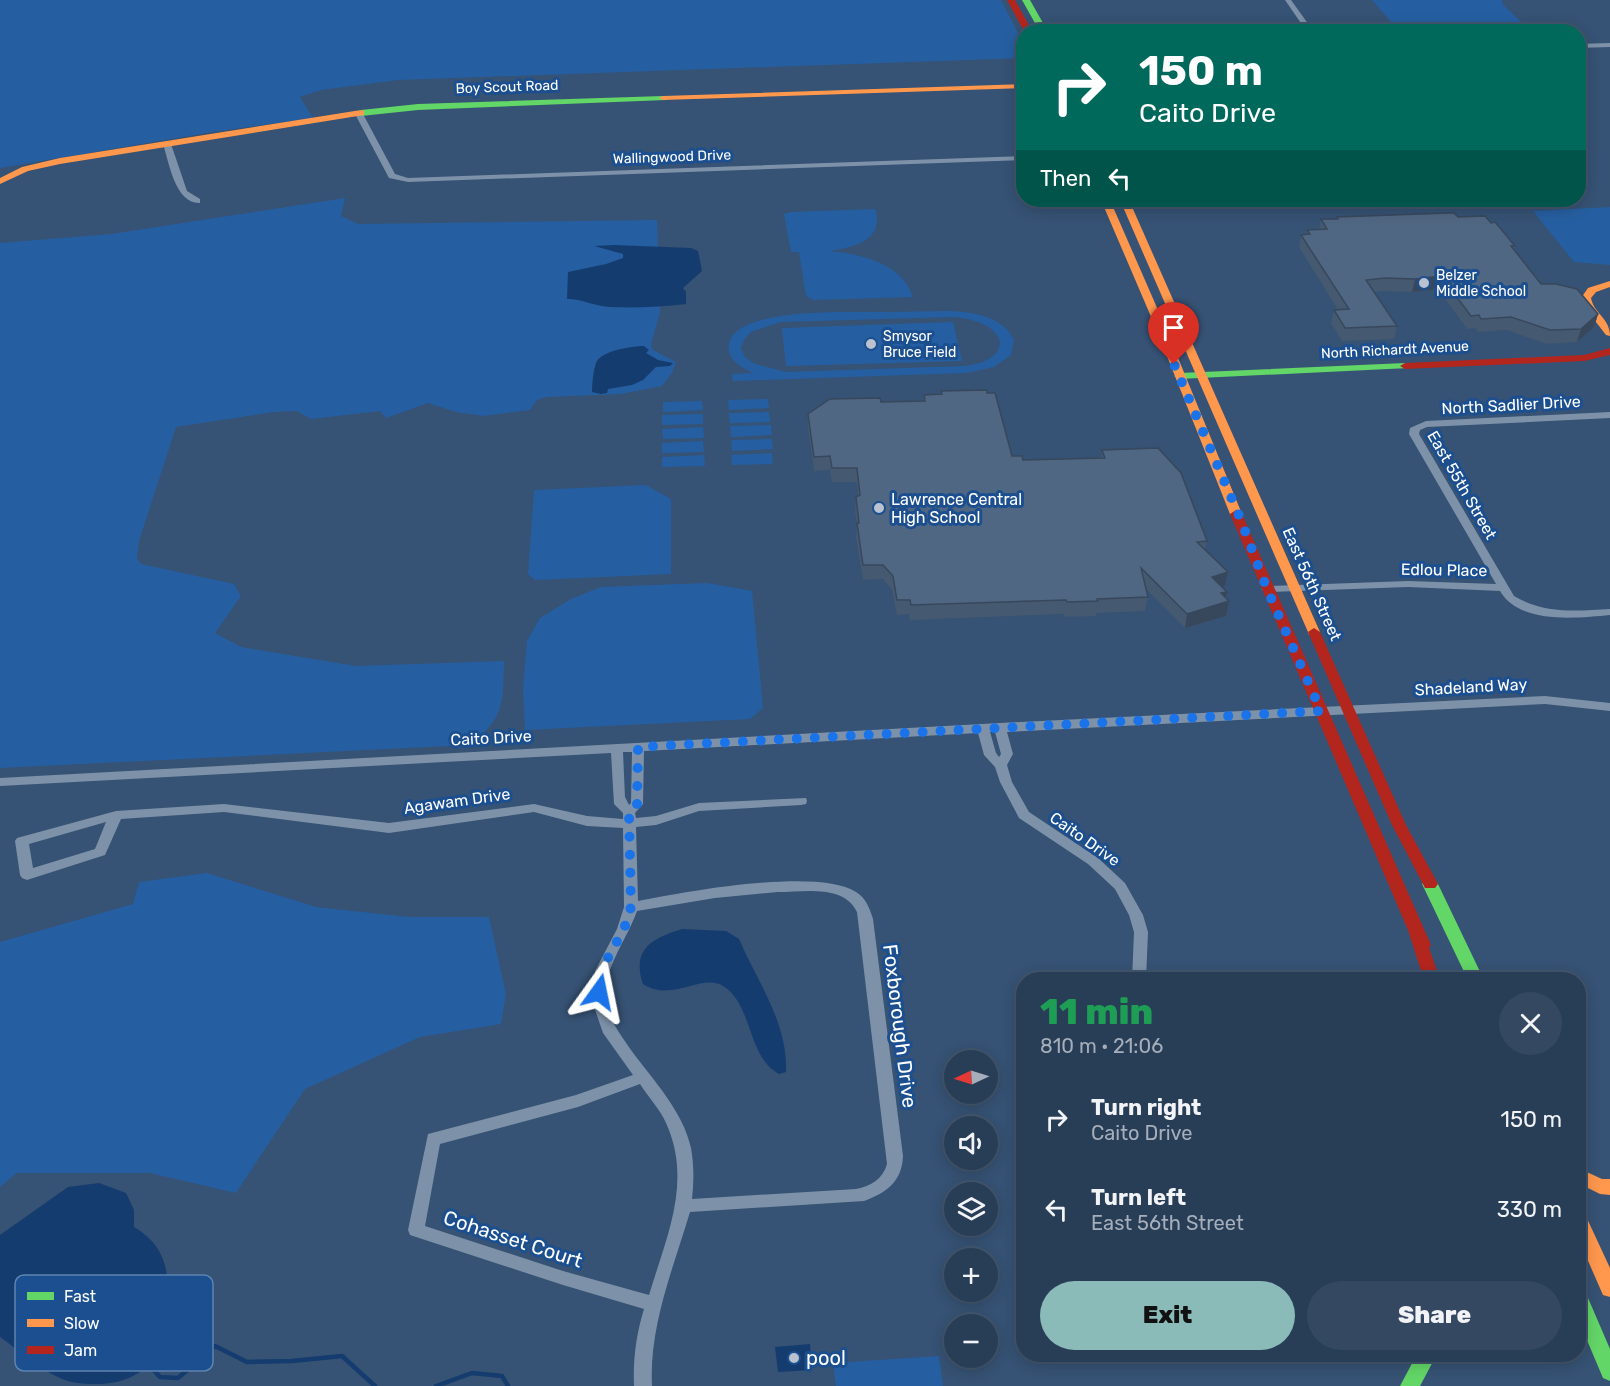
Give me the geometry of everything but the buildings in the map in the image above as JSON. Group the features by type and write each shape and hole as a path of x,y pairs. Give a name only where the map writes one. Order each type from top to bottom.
{"main road":[{"path":"1011,0 1024,24"},
{"path":"1026,0 1040,24"},
{"name":"Boy Scout Road","path":"0,182 18,171 45,164 359,114 444,105 1016,86"},
{"path":"1108,207 1240,518 1267,589 1328,710 1416,930 1436,972"},
{"name":"East 56th Street","path":"1127,207 1399,825 1444,910 1472,972"},
{"path":"1610,284 1592,290 1586,298 1587,304 1610,333"},
{"name":"North Richardt Avenue","path":"1179,376 1584,358 1599,356 1610,351"},
{"path":"1416,930 1429,972"},
{"path":"1586,1179 1600,1186 1610,1187"},
{"path":"1586,1194 1610,1193"},
{"path":"1586,1235 1610,1290"},
{"path":"1586,1316 1610,1372"},
{"path":"1410,1386 1424,1362"}],"street":[{"path":"1288,0 1305,24"},
{"path":"1586,46 1610,45"},
{"name":"Wallingwood Drive","path":"359,114 392,176 408,180 1016,158"},
{"path":"166,144 183,192 197,201"},
{"path":"1112,217 1131,217"},
{"name":"North Sadlier Drive","path":"1415,428 1426,424 1608,418"},
{"name":"East 55th Street","path":"1415,428 1415,436 1504,588"},
{"name":"Edlou Place","path":"1267,589 1408,584 1504,588 1513,600 1540,611 1564,615 1610,612"},
{"name":"Shadeland Way","path":"1328,710 1545,700 1610,707"},
{"name":"Caito Drive","path":"0,782 1328,710"},
{"name":"Caito Drive","path":"983,728 990,755 1001,765 1006,782 1024,815 1093,861 1120,886 1136,915 1141,932 1140,972"},
{"name":"Caito Drive","path":"1000,728 1007,754 1001,765"},
{"path":"638,747 637,804 629,818 631,907 624,929 602,971 599,1001 608,1029 672,1118 678,1131 685,1161 684,1206 644,1341 643,1386"},
{"path":"617,748 620,804 629,818"},
{"name":"Agawam Drive","path":"116,815 100,852 27,875 22,841 116,815 224,808 388,828 534,808 587,821 629,818 656,820 699,807 801,801"},
{"name":"Foxborough Drive","path":"631,907 742,889 827,888 841,890 854,897 863,908 866,919 895,1156 895,1167 890,1178 876,1191 856,1196 684,1206"},
{"name":"Cohasset Court","path":"642,1077 578,1101 433,1139 416,1230 564,1278 654,1304"}],"shaded area":[{"path":"0,0 1001,0 1016,29 1016,58 398,80 321,90 300,97 313,118 212,132 0,168"},
{"path":"1372,0 1502,0 1503,5 1523,24 1393,24"},
{"path":"345,198 341,216 358,224 657,220 660,312 651,345 653,350 676,362 672,373 662,386 621,394 547,397 537,400 530,410 484,416 456,412 428,403 386,418 380,411 311,419 297,411 274,412 176,427 139,541 137,558 141,564 234,584 241,596 215,633 241,647 356,666 504,661 502,699 495,718 480,736 468,745 0,768 0,243 111,234"},
{"path":"1610,207 1610,265 1574,262 1533,211"},
{"path":"875,209 877,220 871,235 857,244 829,251 867,258 890,268 908,285 913,297 813,300 806,296 799,252 791,252 784,214"},
{"path":"594,246 691,248 698,251 702,271 683,288 686,292 686,304 609,307 567,299 568,272 623,258 623,254"},
{"path":"953,311 984,316 1002,325 1014,340 1011,355 994,367 967,373 733,381 732,374 753,373 732,358 728,349 729,343 737,331 754,322 776,317 827,312","holes":["954,317 981,323 992,330 1000,341 997,352 988,360 965,366 786,372 755,364 745,357 741,348 751,332 780,322"]},
{"name":"Smysor Bruce Field","path":"953,322 962,361 786,366 782,328"},
{"path":"644,346 649,350 646,353 658,360 673,363 670,366 656,367 643,380 632,385 608,389 607,393 592,392 594,370 599,359 617,350"},
{"path":"768,399 769,408 729,410 728,400"},
{"path":"702,401 703,410 663,412 663,402"},
{"path":"769,412 770,422 730,423 729,413"},
{"path":"703,414 703,424 662,425 662,415"},
{"path":"771,425 772,435 731,437 730,426"},
{"path":"703,427 704,438 663,439 662,429"},
{"path":"772,439 773,449 732,451 731,440"},
{"path":"703,441 704,452 662,453 662,443"},
{"path":"772,453 773,464 732,465 731,455"},
{"path":"704,455 705,466 662,467 662,457"},
{"path":"646,485 671,499 671,574 535,580 528,574 534,490"},
{"path":"707,583 752,591 763,708 750,719 525,730 523,688 527,641 540,618 571,599 601,587"},
{"path":"207,873 316,907 409,917 489,917 506,994 501,1024 420,1037 305,1089 236,1193 150,1173 17,1173 0,1187 0,942 133,904 139,882"},
{"path":"682,929 726,931 739,939 777,1020 785,1054 786,1072 779,1074 761,1056 740,1005 733,994 723,986 705,983 665,990 654,989 643,984 640,972 642,954 647,947 662,936"},
{"path":"99,1183 126,1193 134,1210 134,1227 153,1242 163,1260 167,1275 15,1275 15,1348 0,1337 0,1235 68,1187"},
{"name":"pool","path":"810,1344 812,1370 778,1372 775,1347"},
{"path":"939,1356 943,1386 836,1386 833,1363"},
{"path":"47,1371 141,1371 123,1380 101,1384 65,1380"}],"waterway":[{"path":"213,1348 215,1346 247,1362 292,1361 342,1356 375,1386"},
{"path":"154,1371 160,1377 178,1378 186,1371"},
{"path":"436,1386 472,1373 502,1376 508,1386"}],"traffic: fast":[{"path":"1026,0 1040,24"},
{"path":"361,113 418,107 663,98"},
{"path":"1179,376 1405,366"},
{"path":"1430,884 1472,972"},
{"path":"1586,1316 1610,1372"},
{"path":"1410,1386 1424,1362"}],"traffic: slow":[{"path":"663,98 1016,86"},
{"path":"0,181 25,169 60,161 361,113"},
{"path":"1108,207 1160,326 1236,514"},
{"path":"1127,207 1314,632"},
{"path":"1610,284 1592,290 1586,298 1587,304 1610,333"},
{"path":"1586,1179 1600,1186 1610,1187"},
{"path":"1586,1235 1610,1289"}],"traffic: jam":[{"path":"1011,0 1024,24"},
{"path":"1405,366 1584,358 1599,356 1610,351"},
{"path":"1236,514 1423,945"},
{"path":"1314,632 1399,825 1430,884"},
{"path":"1416,930 1429,972"}],"place":[{"name":"Belzer Middle School","path":"1424,283"},
{"name":"Smysor Bruce Field","path":"871,344"},
{"name":"Lawrence Central High School","path":"879,508"},
{"name":"pool","path":"794,1358"}],"route":[{"path":"599,992 605,963 624,929 631,907 629,812 637,804 638,747 1321,711 1267,589 1240,518 1174,364"}]}
